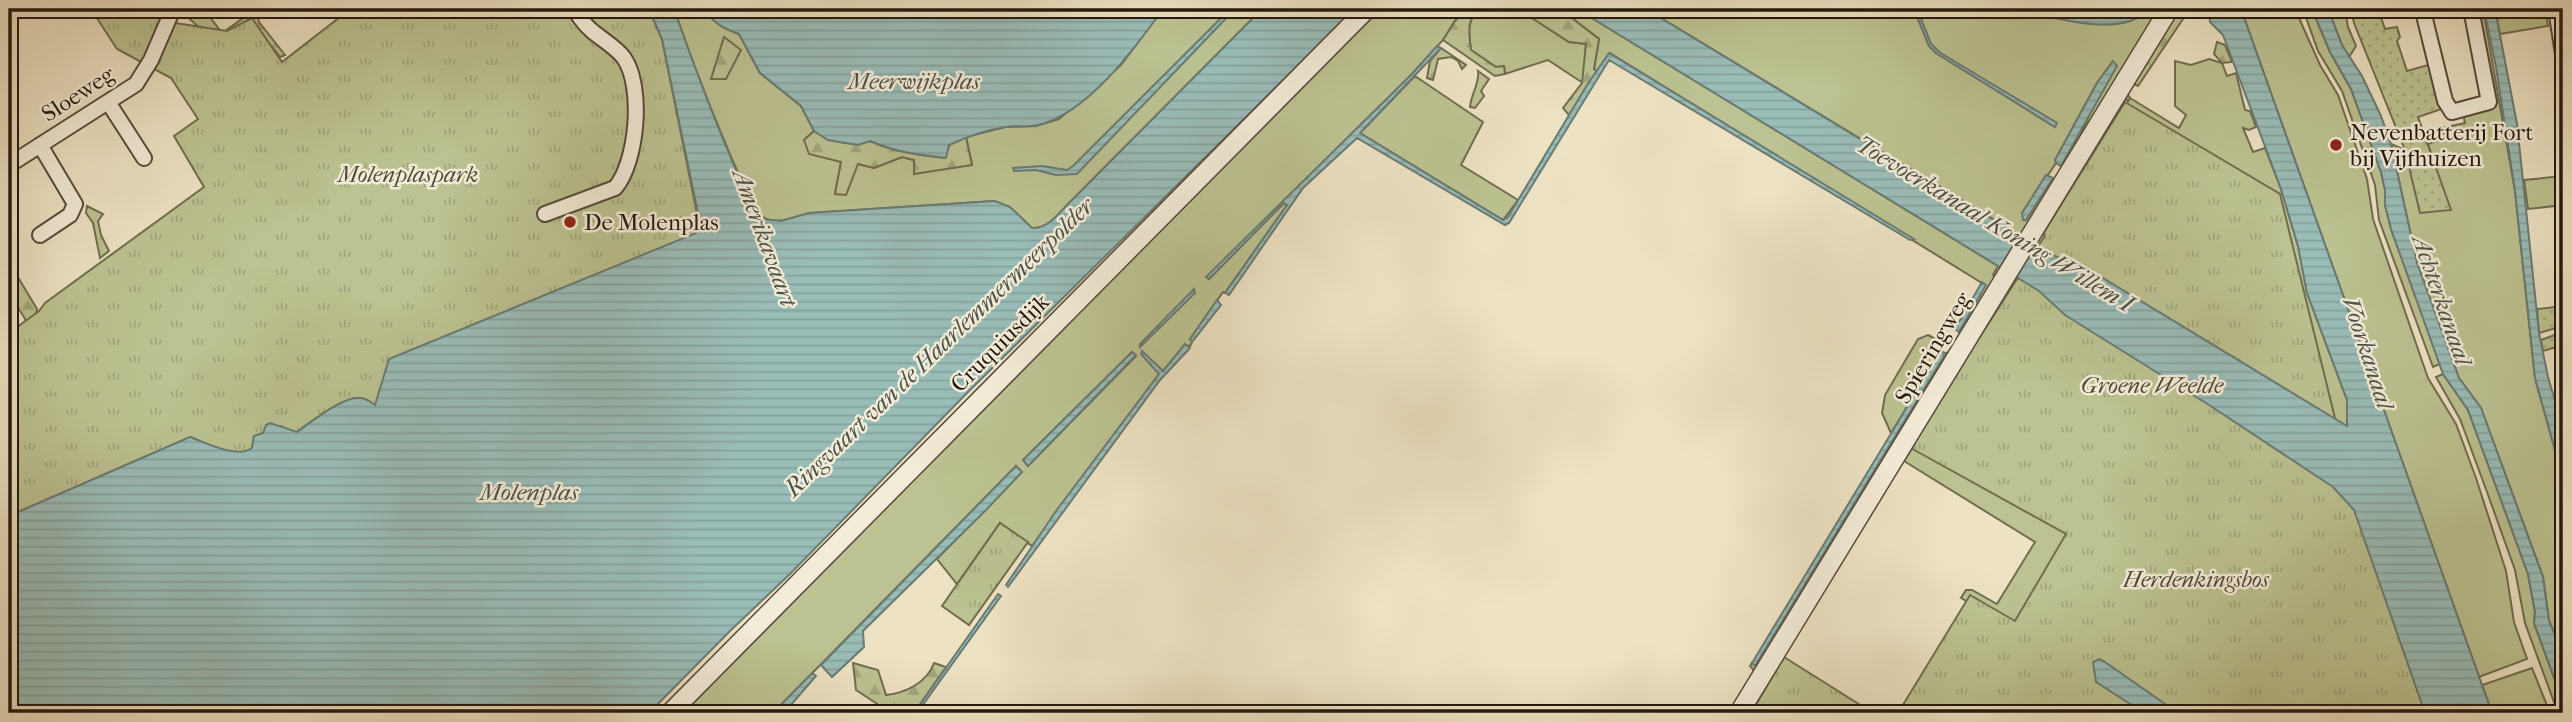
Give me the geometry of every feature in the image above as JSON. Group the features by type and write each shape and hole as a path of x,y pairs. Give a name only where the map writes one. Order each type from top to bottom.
{"street":[{"name":"Sloeweg","path":"10,161 136,84 151,60 173,9"},
{"path":"545,214 615,188 626,171 634,131 637,103 631,75 623,57 588,27 573,9"},
{"name":"Cruquiusdijk","path":"670,713 1367,9"},
{"name":"Spieringweg","path":"1739,713 2169,9"},
{"path":"2423,10 2445,101 2452,112 2489,102 2471,9"},
{"path":"2556,9 2563,54"},
{"path":"108,102 144,158"},
{"path":"40,145 75,204 70,215 40,235"}],"green space":[{"name":"Molenplaspark","path":"91,9 160,9 169,22 227,31 252,18 282,62 347,9 649,9 662,39 700,229 685,239 390,359 378,403 375,405 362,398 353,398 327,410 297,432 291,432 281,426 254,436 252,448 246,451 221,449 190,437 9,516 9,333 39,311 45,303 204,187 174,136 198,119 171,78 117,49"},
{"path":"204,9 222,33 256,9 259,22 285,55 280,57 251,21 213,40 181,11"},
{"path":"674,9 705,9 719,25 739,34 760,73 801,106 814,131 804,140 841,162 835,194 858,164 874,168 902,157 914,160 914,173 972,165 966,137 1005,127 1036,126 1059,119 1121,65 1163,9 1262,9 1057,215 1043,226 1032,228 1010,207 994,201 809,213 778,221 764,218 753,206 731,157"},
{"path":"1373,9 1468,9 1411,75 1207,277 1209,279 1284,203 1287,205 1190,339 1190,346 1185,345 1163,371 1142,352 1159,374 1032,546 1000,523 957,584 937,559 1022,472 1016,466 773,713 675,713","holes":["1132,352 1136,356 1028,466 1023,460"]},
{"path":"1468,9 1483,9 1473,16 1471,21 1471,50 1496,67 1504,66 1505,74 1495,76 1443,40 1455,21"},
{"path":"1483,9 1518,9 1569,42 1586,44 1583,83 1548,60 1505,74 1504,66 1496,67 1471,50 1471,21 1477,12"},
{"path":"1518,9 1560,9 1599,39 1594,69 1597,71 1569,115 1563,108 1582,83 1586,44 1569,42"},
{"path":"1560,9 1577,9 1998,266 1993,275 1998,278 1962,338 1959,332 1985,285 1610,53 1597,71 1594,69 1599,39"},
{"path":"1646,9 1914,9 1929,46 1936,53 2055,127 1939,52 1931,44 1917,9 2029,9 2054,18 2091,24 2107,23 2149,9 2159,9 2066,167 2061,166 2081,134 2113,61 2097,83 2055,160 2056,163 2022,213 2026,220 2053,178 2059,180 2023,237"},
{"path":"2176,9 2183,9 2181,13 2186,13 2183,19 2138,86 2134,84 2127,93 2130,98 2128,101 2123,95"},
{"path":"2241,9 2295,9 2320,65 2338,95 2367,179 2373,219 2428,378 2456,424 2476,478 2506,571 2514,622 2527,659 2479,677"},
{"path":"2303,9 2312,9 2330,52 2351,89 2381,172 2391,229 2440,364 2433,367 2379,220 2375,185 2342,91 2318,51"},
{"path":"2328,9 2345,9 2348,27 2356,46 2349,57 2342,45"},
{"path":"2351,9 2378,9 2385,29 2397,27 2400,37 2397,41 2407,71 2428,65 2432,67 2444,108 2418,117 2451,210 2420,213 2405,150 2354,23"},
{"path":"2474,9 2483,9 2515,191 2535,378 2563,479 2563,653 2549,621 2543,577 2481,408 2459,378 2417,263 2391,144 2405,150 2409,168 2450,210 2428,144 2445,138 2442,128 2465,123 2463,114 2492,106"},
{"path":"2545,9 2548,26 2500,34 2496,14"},
{"path":"724,37 741,50 726,79 711,79"},
{"path":"2217,42 2225,45 2232,62 2222,63 2214,54"},
{"path":"1441,48 1466,65 1462,69 1458,61 1451,57 1438,59 1433,80 1427,78 1430,61"},
{"path":"2209,59 2222,63 2227,76 2236,73 2245,110 2250,111 2256,127 2249,130 2243,128 2253,152 2265,148 2281,189 2298,246 2307,293 2347,400 2348,427 2083,266 2044,237 2044,232 2115,116 2113,110 2123,95 2128,101 2130,98 2179,128 2186,115 2175,106 2175,61 2191,65"},
{"path":"1478,71 1489,79 1481,91 1484,96 1475,108 1470,107"},
{"path":"1415,76 1483,122 1461,165 1518,200 1503,220 1360,133"},
{"name":"Groene Weelde","path":"2125,102 2280,194 2359,516 2427,713 1898,713 1970,595 2015,621 2066,534 1909,447 2044,237 2044,232"},
{"path":"814,131 841,142 855,144 870,141 898,150 945,158 949,145 966,137 972,165 914,174 914,160 902,157 874,168 858,164 846,195 835,194 841,162 809,154 804,140"},
{"path":"2563,176 2563,205 2528,209 2524,180"},
{"path":"87,206 103,214 98,221 109,251 100,258 93,223 86,213"},
{"path":"16,274 37,309 35,321 27,322 9,293 9,277"},
{"path":"2563,306 2563,326 2539,333 2537,309"},
{"path":"2563,332 2563,345 2543,351 2541,340"},
{"path":"1928,335 1943,343 1941,351 1891,433 1882,413 1885,395 1918,339"},
{"path":"1953,351 1901,438 1896,435 1945,353"},
{"path":"2443,374 2468,410 2528,574 2535,612 2534,623 2563,702 2563,713 2558,713 2525,623 2515,570 2460,419 2436,377"},
{"path":"1947,391 2101,538 2026,635 1961,598 1966,590 1972,590 1997,604 2035,542 1904,461"},
{"path":"1890,443 1893,449 1756,673 1750,666 1752,663 1755,665"},
{"path":"1000,523 1028,542 969,625 942,606"},
{"path":"1784,657 1873,713 1751,713"},
{"path":"853,663 878,670 886,695 914,686 926,676 934,663 946,667 914,713 891,713 856,690"},
{"path":"2532,668 2550,713 2492,713 2482,685"}],"water":[{"name":"Molenplas","path":"649,9 674,9 730,156 752,206 763,219 781,221 809,213 995,201 1010,207 1032,228 1038,228 1057,215 1262,9 1355,9 649,713 9,713 9,516 190,437 221,449 246,451 252,448 254,436 263,433 266,425 270,423 297,432 327,410 353,398 362,398 375,405 389,359 696,233 700,223 662,39"},
{"name":"Meerwijkplas","path":"705,9 1163,9 1108,78 1074,108 1038,125 999,128 962,139 949,145 946,158 898,150 870,141 858,145 828,140 814,131 801,106 760,73 739,34 719,25"},
{"path":"1230,9 1235,9 1077,174 1014,171 1013,168 1042,166 1067,170 1073,166"},
{"name":"Toevoerkanaal Koning Willem I","path":"1577,9 1646,9 2043,250 2083,266 2347,426 2347,400 2307,293 2298,246 2281,189 2223,35 2210,22 2209,9 2241,9 2492,713 2425,713 2354,510 2333,487 2065,315 2039,291"},
{"path":"1914,9 1917,9 1931,44 1939,52 2057,123 2055,127 1936,53 1929,46"},
{"path":"2029,9 2149,9 2138,18 2124,22 2091,24 2057,18"},
{"path":"2312,9 2328,9 2342,45 2362,76 2381,116 2391,144 2417,263 2459,378 2481,408 2543,577 2549,621 2563,653 2563,702 2534,623 2535,612 2528,574 2468,410 2443,374 2391,229 2381,172 2351,89 2330,52"},
{"path":"2484,9 2495,9 2517,124 2539,333 2563,428 2563,479 2535,378 2515,191"},
{"path":"1437,46 1441,48 1360,133 1503,220 1508,217 1609,53 1914,239 1910,240 1609,60 1509,223 1505,225 1357,138 1303,188 1229,295 1225,293 1287,205 1284,203 1209,279 1206,277 1411,75"},
{"path":"2113,61 2117,66 2061,166 2055,160 2097,83"},
{"path":"2046,175 2053,178 2026,220 2023,220 2022,213"},
{"path":"1982,282 1986,285 1959,332 1955,329"},
{"path":"1194,289 1195,293 1140,347 1140,344"},
{"path":"1217,300 1221,305 1192,342 1190,339"},
{"path":"1185,344 1190,348 1160,380 1008,587 1006,585 1056,511 1159,374 1141,354 1142,351 1163,371"},
{"path":"1941,351 1945,353 1943,358 1755,666 1752,663"},
{"path":"1132,352 1136,355 1028,466 1023,460"},
{"path":"1016,466 1022,472 863,631 864,647 832,677 821,665"},
{"path":"998,594 1001,596 917,713 914,713"},
{"path":"2099,659 2178,713 2144,713 2096,682 2093,662"},
{"path":"812,673 816,676 784,713 773,713"}],"place":[{"name":"Nevenbatterij Fort bij Vijfhuizen","path":"2336,145"},
{"name":"De Molenplas","path":"570,222"}],"water label":[{"name":"Amerikavaart","path":"765,238"},
{"name":"Achterkanaal","path":"2442,300"},
{"name":"Ringvaart van de Haarlemmermeerpolder","path":"939,347"},
{"name":"Voorkanaal","path":"2368,353"}],"park label":[{"name":"Herdenkingsbos","path":"2196,579"}]}
